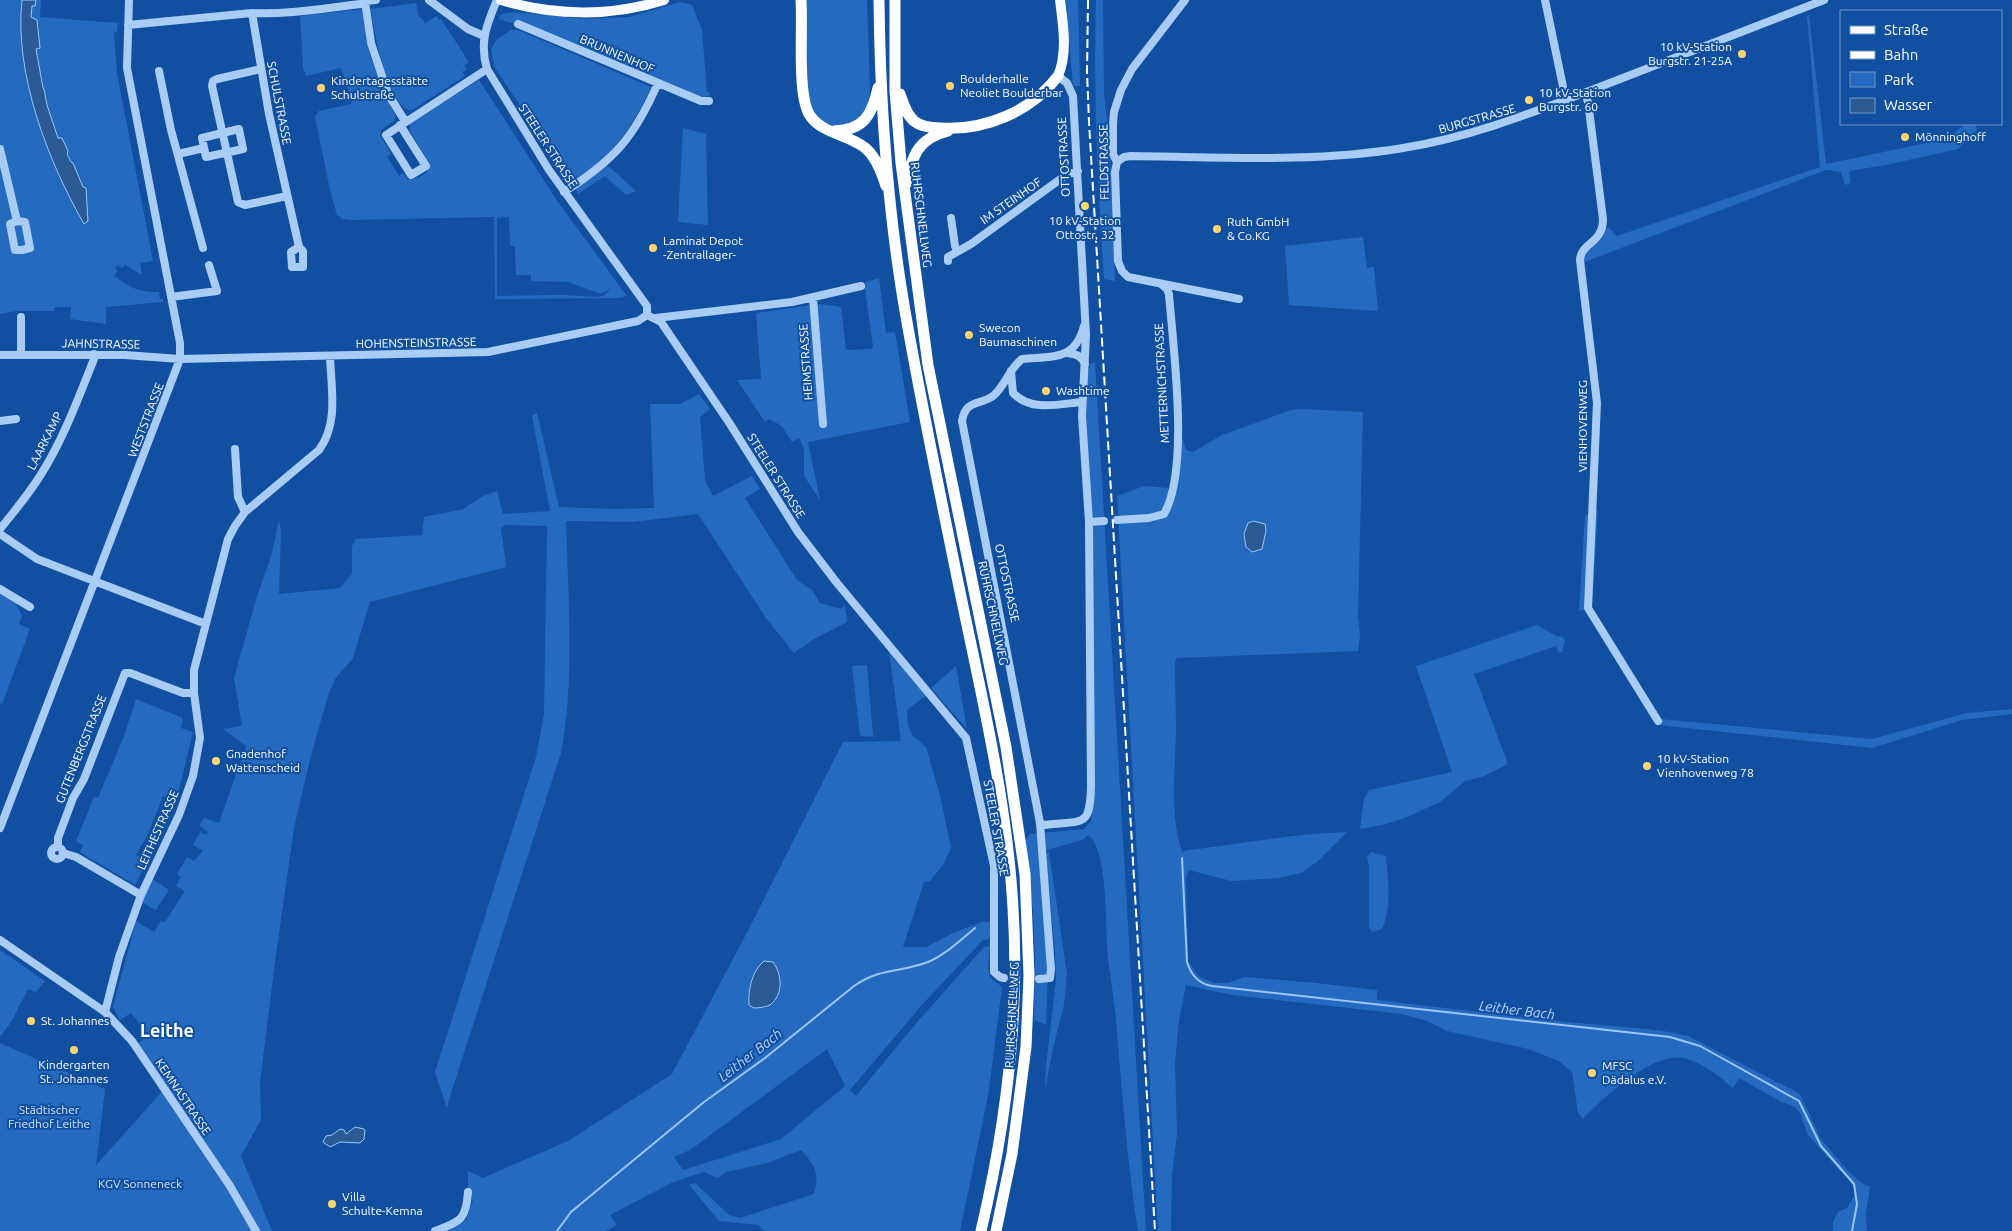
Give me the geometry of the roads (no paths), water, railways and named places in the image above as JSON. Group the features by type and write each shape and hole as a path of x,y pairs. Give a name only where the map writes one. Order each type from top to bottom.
{"highway":[{"path":"800,0 802,75 805,104 815,122 865,148 877,165 892,203"},
{"name":"RUHRSCHNELLWEG","path":"879,0 881,75 892,203 903,296 919,389 999,786 1011,875 1014,911 1015,976 1012,1047 1006,1101 982,1231"},
{"name":"RUHRSCHNELLWEG","path":"894,0 895,78 904,192 928,365 1006,747 1025,874 1029,946 1026,1047 1020,1105 996,1231"},
{"path":"832,131 851,129 866,119 874,105 881,75"},
{"path":"895,78 907,112 914,121 923,126 955,129 972,128 1011,114 1040,95 1058,76"},
{"path":"904,192 912,160 918,147 926,140 938,134 955,129"},
{"path":"974,1231 990,1193"}],"main road":[{"path":"499,0 551,12 592,13 628,9 664,0"},
{"path":"1058,76 1063,62 1064,47 1060,0"}],"street":[{"name":"WESTSTRASSE","path":"0,828 180,359 180,343 129,86 126,59 129,0"},
{"path":"128,25 315,9 361,4 365,1 376,0"},
{"path":"429,0 468,29 484,36"},
{"name":"STEELER STRASSE","path":"499,0 484,36 483,54 487,69 564,192 647,306 646,315"},
{"name":"FELDSTRASSE","path":"1161,284 1128,277 1122,271 1118,261 1115,172 1117,162 1113,154 1114,112 1121,90 1132,68 1185,0"},
{"path":"1545,0 1566,100"},
{"name":"BURGSTRASSE","path":"1117,162 1124,157 1131,156 1298,159 1336,157 1394,150 1468,134 1512,121 1824,0"},
{"path":"365,1 371,43 388,94 403,123 426,166 411,175 386,134 403,123 487,69"},
{"name":"SCHULSTRASSE","path":"252,13 261,69 299,247"},
{"name":"BRUNNENHOF","path":"518,24 701,101 709,102"},
{"path":"261,69 213,81 212,86 240,204 245,206 287,196"},
{"path":"158,71 203,248"},
{"name":"OTTOSTRASSE","path":"1040,823 1045,825 1084,820 1089,814 1091,802 1089,522 1082,402 1085,364 1085,319 1073,96 1067,83 1058,76"},
{"path":"564,192 603,165 620,149 646,110 658,83"},
{"name":"VIENHOVENWEG","path":"1585,93 1588,102 1603,219 1603,230 1582,251 1580,260 1596,403 1588,608 1658,721"},
{"path":"239,130 243,149 206,158 204,148 202,138 239,130"},
{"path":"178,154 204,148"},
{"path":"0,149 17,221"},
{"name":"IM STEINHOF","path":"948,261 948,257 957,250 971,244 1066,175 1078,171"},
{"path":"951,218 957,250"},
{"path":"171,297 217,291 209,265"},
{"path":"1161,284 1239,299"},
{"name":"METTERNICHSTRASSE","path":"1118,520 1149,518 1164,514 1173,488 1177,431 1175,368 1168,294 1167,289 1161,284"},
{"path":"646,315 656,318 792,302 861,286"},
{"name":"HEIMSTRASSE","path":"813,298 823,424"},
{"name":"HOHENSTEINSTRASSE","path":"180,359 498,352 638,321 646,315"},
{"path":"21,317 21,355"},
{"name":"STEELER STRASSE","path":"656,318 661,322 730,424 798,532 837,583 966,738 994,866 994,972 1004,978"},
{"name":"OTTOSTRASSE","path":"1039,978 1050,978 1040,823 1004,632 962,427 963,416 967,408 995,394 1016,364 1022,359 1067,353 1077,345 1085,319"},
{"path":"1067,353 1075,354 1083,359 1085,364"},
{"name":"JAHNSTRASSE","path":"0,355 94,354 180,359"},
{"name":"LAARKAMP","path":"0,529 22,503 55,450 81,393 94,360 94,354"},
{"name":"LEITHESTRASSE","path":"105,1012 118,957 141,895 179,815 193,776 200,738 194,693 194,670 228,539 245,512 319,450 326,440 332,424 330,356"},
{"path":"1011,371 1013,393 1029,404 1046,406 1082,402"},
{"path":"0,421 16,419"},
{"path":"236,449 238,497 245,512"},
{"path":"1089,522 1104,521"},
{"path":"0,534 37,559 95,583 206,624"},
{"path":"0,589 30,607"},
{"name":"GUTENBERGSTRASSE","path":"58,846 58,838 73,798 84,779 125,673 130,672 183,693 194,693"},
{"path":"64,853 60,858 52,857 51,850 58,846 64,853 76,856 141,895"},
{"name":"KEMNASTRASSE","path":"0,940 105,1012 132,1041 230,1186 256,1231"},
{"path":"435,1231 458,1222 462,1217 468,1192"}],"water":[{"path":"22,0 36,0 35,6 32,6 31,17 37,20 40,48 36,49 43,88 58,138 62,138 68,151 67,154 83,187 86,188 88,221 84,224 58,173 36,116 23,57"},
{"path":"1253,521 1265,524 1266,531 1262,549 1252,552 1246,547 1244,534 1248,523"},
{"path":"764,961 773,962 776,967 780,978 778,995 770,1005 754,1008 749,1005 750,987 756,970"},
{"path":"355,1127 365,1131 364,1139 360,1143 340,1142 330,1147 323,1142 326,1136 332,1135 340,1129 344,1130 346,1134"}],"waterway":[{"name":"Leither Bach","path":"1182,858 1187,962 1193,975 1199,981 1212,986 1670,1037 1700,1046 1799,1101 1821,1146 1854,1184 1857,1204 1852,1231"},
{"name":"Leither Bach","path":"557,1231 571,1212 704,1102 765,1058 854,986 882,973 928,962 953,947 975,928"}],"railway":[{"path":"1088,0 1087,72 1089,122 1155,1231"}],"place":[{"name":"10 kV-Station Burgstr. 21-25A","path":"1742,54"},
{"name":"Boulderhalle Neoliet Boulderbar","path":"950,86"},
{"name":"Kindertagesstätte Schulstraße","path":"321,88"},
{"name":"10 kV-Station Burgstr. 60","path":"1529,100"},
{"name":"Mönninghoff","path":"1905,137"},
{"name":"10 kV-Station Ottostr. 32","path":"1085,206"},
{"name":"Ruth GmbH & Co.KG","path":"1217,229"},
{"name":"Laminat Depot -Zentrallager-","path":"653,248"},
{"name":"Swecon Baumaschinen","path":"969,335"},
{"name":"Washtime","path":"1046,391"},
{"name":"Gnadenhof Wattenscheid","path":"216,761"},
{"name":"10 kV-Station Vienhovenweg 78","path":"1647,766"},
{"name":"St. Johannes","path":"31,1021"},
{"name":"Kindergarten St. Johannes","path":"74,1050"},
{"name":"MFSC Dädalus e.V.","path":"1592,1073"},
{"name":"Villa Schulte-Kemna","path":"332,1204"}],"district":[{"name":"Leithe","path":"167,1031"}],"park label":[{"name":"Städtischer Friedhof Leithe","path":"49,1117"},
{"name":"KGV Sonneneck","path":"140,1184"}]}
